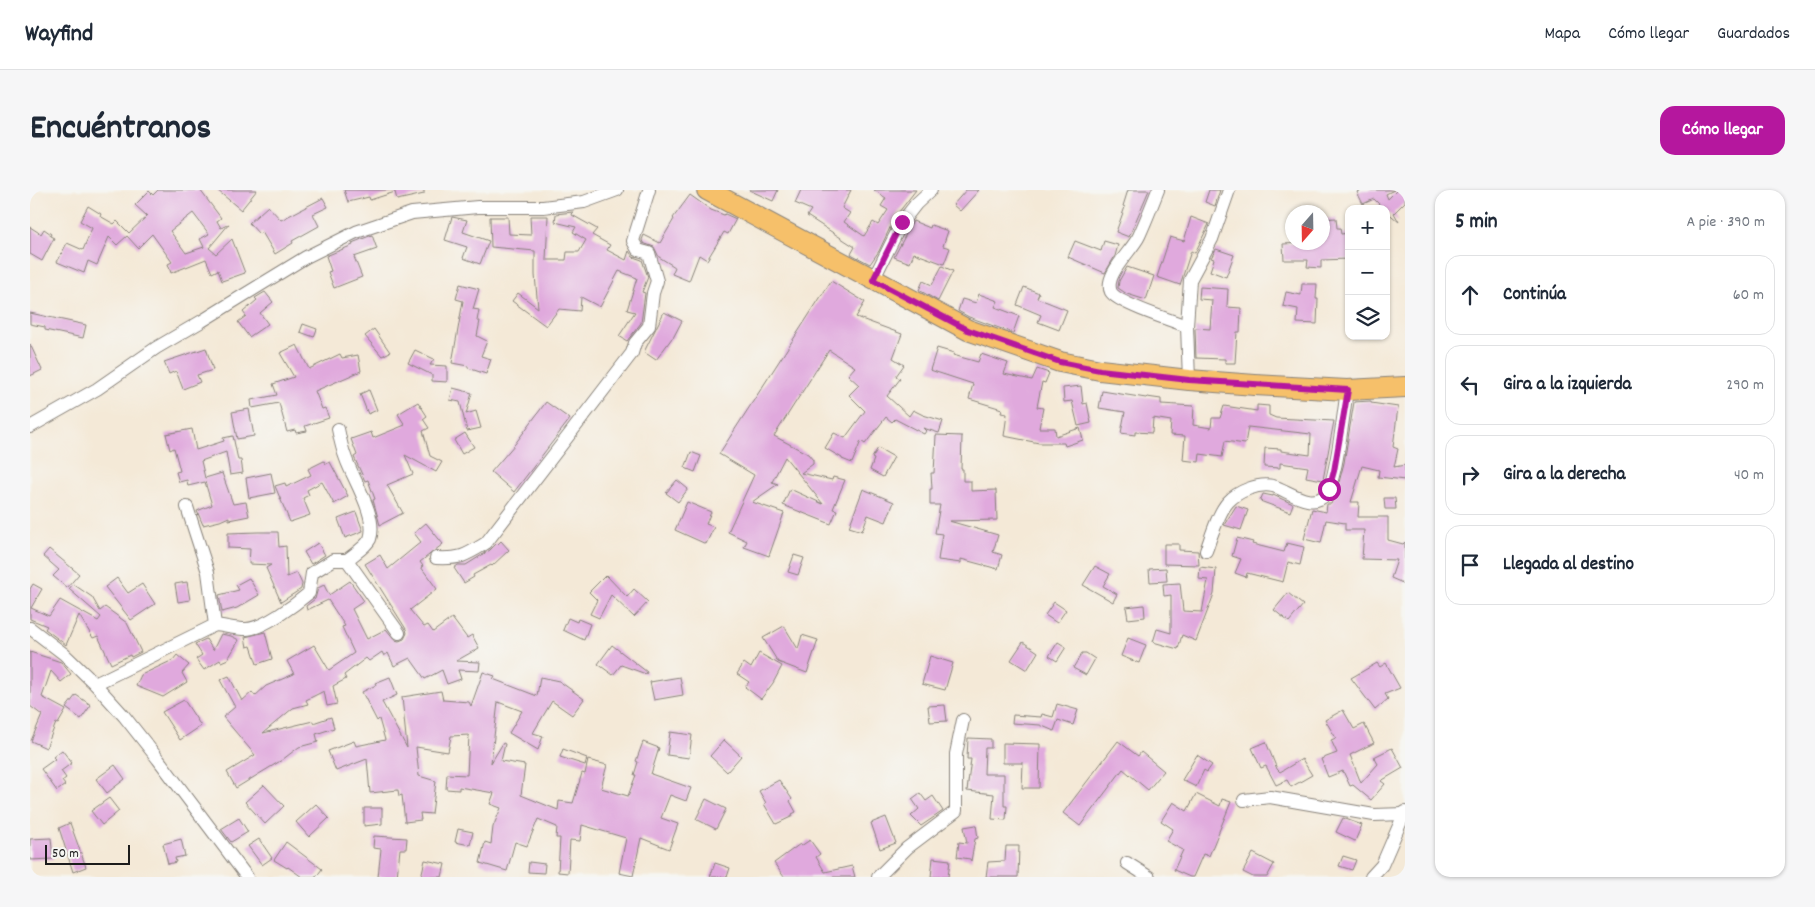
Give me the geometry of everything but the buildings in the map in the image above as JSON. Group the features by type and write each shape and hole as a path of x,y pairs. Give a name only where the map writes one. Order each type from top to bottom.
{"main road":[{"path":"707,190 968,330 1060,362 1100,370 1189,380 1348,390 1405,387"}],"street":[{"path":"30,428 97,389 156,348 202,322 244,294 356,232 412,213 478,207 544,206 584,202 616,190"},
{"path":"436,558 455,559 486,543 632,352 635,344 649,326 653,293 657,281 649,254 638,250 633,241 648,190"},
{"path":"873,280 902,222 916,204 931,190"},
{"path":"1158,190 1139,238 1114,271 1109,284 1112,293 1122,301 1188,326"},
{"path":"1189,380 1188,326 1190,280 1212,239 1229,190"},
{"path":"1206,551 1216,524 1228,502 1252,487 1273,486 1310,501 1318,500 1325,495 1329,489 1334,471 1348,390"},
{"path":"95,684 215,624 248,629 262,624 297,603 309,593 312,573 333,560 347,560 364,546 369,539 371,518 346,460 338,429"},
{"path":"187,507 208,572 215,624"},
{"path":"347,560 399,633"},
{"path":"30,628 64,654 124,716 247,877"},
{"path":"878,877 907,848 956,811 956,754 963,720"},
{"path":"1244,800 1270,797 1374,815 1405,813 1382,865 1371,877"},
{"path":"1126,863 1149,877"}],"route":[{"path":"902,222 873,280 968,330 1036,355 1100,370 1189,380 1348,390 1334,471 1329,489"}]}
